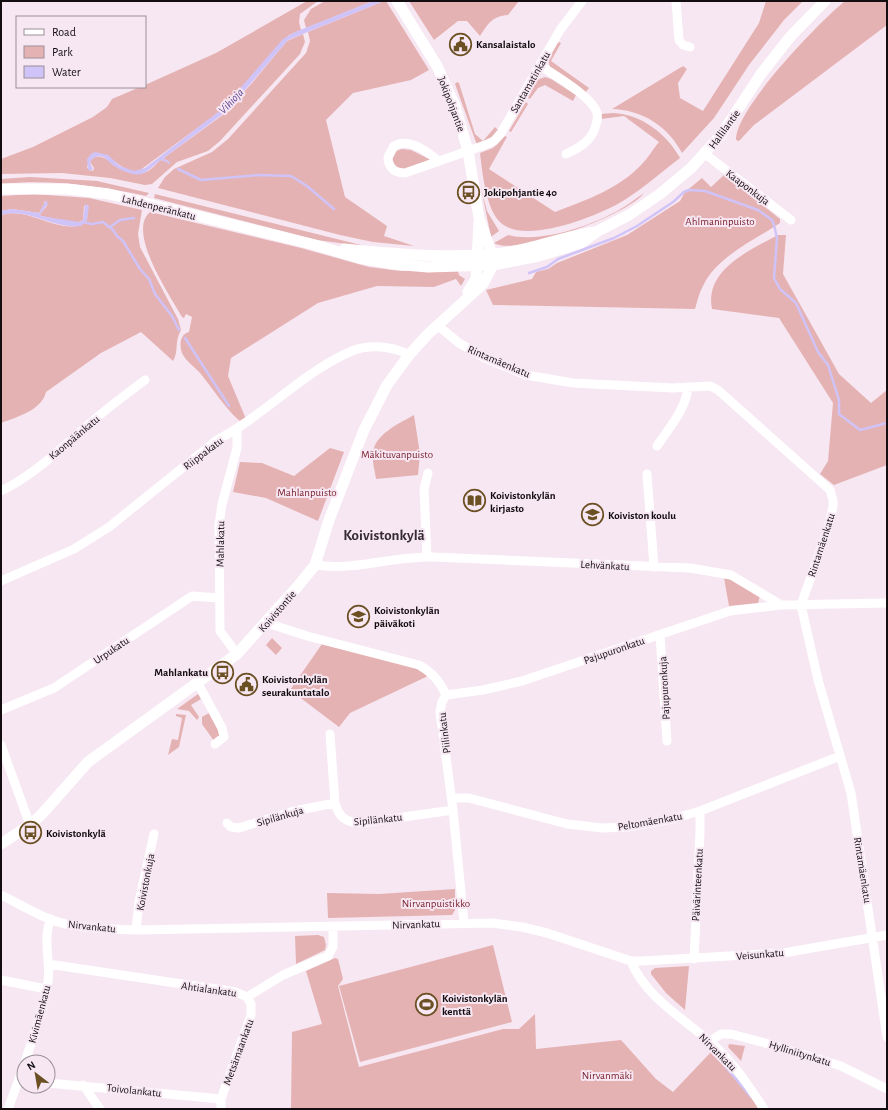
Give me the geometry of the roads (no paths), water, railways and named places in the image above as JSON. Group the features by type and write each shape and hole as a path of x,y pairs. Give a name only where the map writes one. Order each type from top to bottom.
{"main road":[{"name":"Jokipohjantie","path":"397,1 437,66 457,112 468,151 479,218 492,254"},
{"name":"Hallilantie","path":"477,266 494,265 539,256 581,243 598,231 630,215 660,194 705,154 726,128 761,74 790,37 825,1"},
{"name":"Lahdenperänkatu","path":"1,189 67,189 109,194 315,245 359,258 392,264 428,267 477,266"},
{"name":"Jokipohjantie","path":"478,254 479,218"},
{"name":"Hallilantie","path":"478,254 492,254 547,244 578,234 598,231"},
{"name":"Lahdenperänkatu","path":"315,245 396,255 429,256 478,254"},
{"name":"Koivistontie","path":"460,304 476,279 478,254"},
{"path":"492,254 494,265"},
{"name":"Koivistontie","path":"1,844 30,825 46,810 88,762 237,654 268,621 315,565 329,520 364,430 387,385 409,355 437,326 483,284 494,265"}],"street":[{"name":"Santamatinkatu","path":"439,161 421,149 408,143 394,146 388,157 390,166 396,172 401,173 418,169 491,143 496,138 541,66 560,30 582,1"},
{"path":"676,1 679,40 683,45 690,47"},
{"path":"541,66 587,98 597,112 597,123 594,132 578,149 566,154"},
{"name":"Kaaponkuja","path":"705,154 791,220"},
{"name":"Rintamäenkatu","path":"437,326 459,343 485,358 526,374 573,383 688,387 710,386 718,390 830,490 833,500 833,507 827,531 801,605 818,680 851,792 874,937 887,1037"},
{"name":"Riippakatu","path":"1,581 74,549 109,527 217,440 237,430 323,366 354,350 378,347 394,348 409,355"},
{"name":"Kaonpäänkatu","path":"1,491 18,483 95,419 145,380"},
{"path":"657,446 682,408 687,398 688,387"},
{"name":"Mahlakatu","path":"237,430 237,448 222,504 219,525 220,631 237,654"},
{"path":"427,557 424,488 428,473"},
{"path":"647,474 654,567"},
{"name":"Lehvänkatu","path":"315,565 326,567 369,565 427,557 690,568 731,575 781,605"},
{"name":"Urpukatu","path":"1,710 54,688 192,596 219,598"},
{"path":"781,605 887,603"},
{"name":"Pajupuronkatu","path":"446,695 483,690 522,680 730,611 781,605"},
{"path":"268,621 273,625 307,636 419,665 437,679 446,695"},
{"name":"Pajupuronkuja","path":"660,635 667,742"},
{"path":"196,684 200,688 222,728 224,737 215,744"},
{"name":"Piilinkatu","path":"446,695 442,702 440,712 452,798 464,923"},
{"name":"Sipilänkatu","path":"330,734 335,803 337,810 343,819 354,823 453,810"},
{"path":"1,745 30,825"},
{"name":"Peltomäenkatu","path":"452,798 469,798 567,824 602,828 628,827 649,824 700,811 840,756"},
{"name":"Sipilänkuja","path":"226,823 232,827 239,828 294,811 335,803"},
{"name":"Päivärinteenkatu","path":"694,959 700,811"},
{"name":"Koivistonkuja","path":"136,930 139,902 154,834"},
{"name":"Nirvankatu","path":"1,895 51,919 65,924 85,927 136,930 492,923 522,927 554,935 631,961 638,975 653,993 710,1041 738,1071 764,1109"},
{"name":"Kivimäenkatu","path":"27,1054 46,989 48,964 47,930 51,919"},
{"name":"Ahtialankatu","path":"48,964 236,992 247,997 283,975 328,956 334,947 333,926"},
{"name":"Veisunkatu","path":"631,961 694,959 784,952 887,935"},
{"path":"1,980 46,989"},
{"name":"Metsämaankatu","path":"221,1109 221,1099 251,1015 251,1004 247,997"},
{"name":"Hylliniitynkatu","path":"710,1041 721,1034 731,1034 765,1043 841,1066 887,1089"},
{"name":"Toivolankatu","path":"56,1083 221,1099"},
{"path":"83,1085 100,1109"},
{"path":"8,1109 16,1092"}],"water":[{"name":"Vihioja","path":"373,1 384,1 288,40 227,111 165,157 164,159 170,162 170,164 161,160 144,173 135,174 114,166 105,158 100,156 93,158 90,162 93,170 88,170 87,159 95,152 108,155 120,166 134,171 145,168 222,109 283,39 295,32"},
{"path":"46,200 48,204 40,214 41,216 79,222 83,220 85,204 89,206 87,220 81,226 71,226 61,225 21,214 11,213 1,215 1,211 12,209 39,213"}],"waterway":[{"path":"178,169 201,180 259,175 291,176 307,186 334,209"},
{"path":"529,273 547,267 558,259 614,238 637,226 673,202 684,192 689,190 705,191 758,210 772,220 774,225 777,238 774,278 780,289 796,303 818,352 828,365 839,400 839,414 860,430 887,423"},
{"path":"110,227 120,220 134,218"},
{"path":"83,222 92,224 103,222 123,241 140,269 149,279 155,294 172,316 179,330"},
{"path":"185,338 229,406"},
{"path":"714,1053 751,1097"}],"place":[{"name":"Kansalaistalo","path":"460,44"},
{"name":"Jokipohjantie 40","path":"468,192"},
{"name":"Koivistonkylän kirjasto","path":"475,501"},
{"name":"Koiviston koulu","path":"593,515"},
{"name":"Koivistonkylän päiväkoti","path":"359,616"},
{"name":"Mahlankatu","path":"223,672"},
{"name":"Koivistonkylän seurakuntatalo","path":"246,685"},
{"name":"Koivistonkylä","path":"30,833"},
{"name":"Koivistonkylän kenttä","path":"426,1004"}],"district":[{"name":"Koivistonkylä","path":"384,535"}],"park label":[{"name":"Ahlmaninpuisto","path":"720,221"},
{"name":"Mäkituvanpuisto","path":"397,454"},
{"name":"Mahlanpuisto","path":"307,492"},
{"name":"Nirvanpuistikko","path":"436,903"},
{"name":"Nirvanmäki","path":"607,1075"}]}
